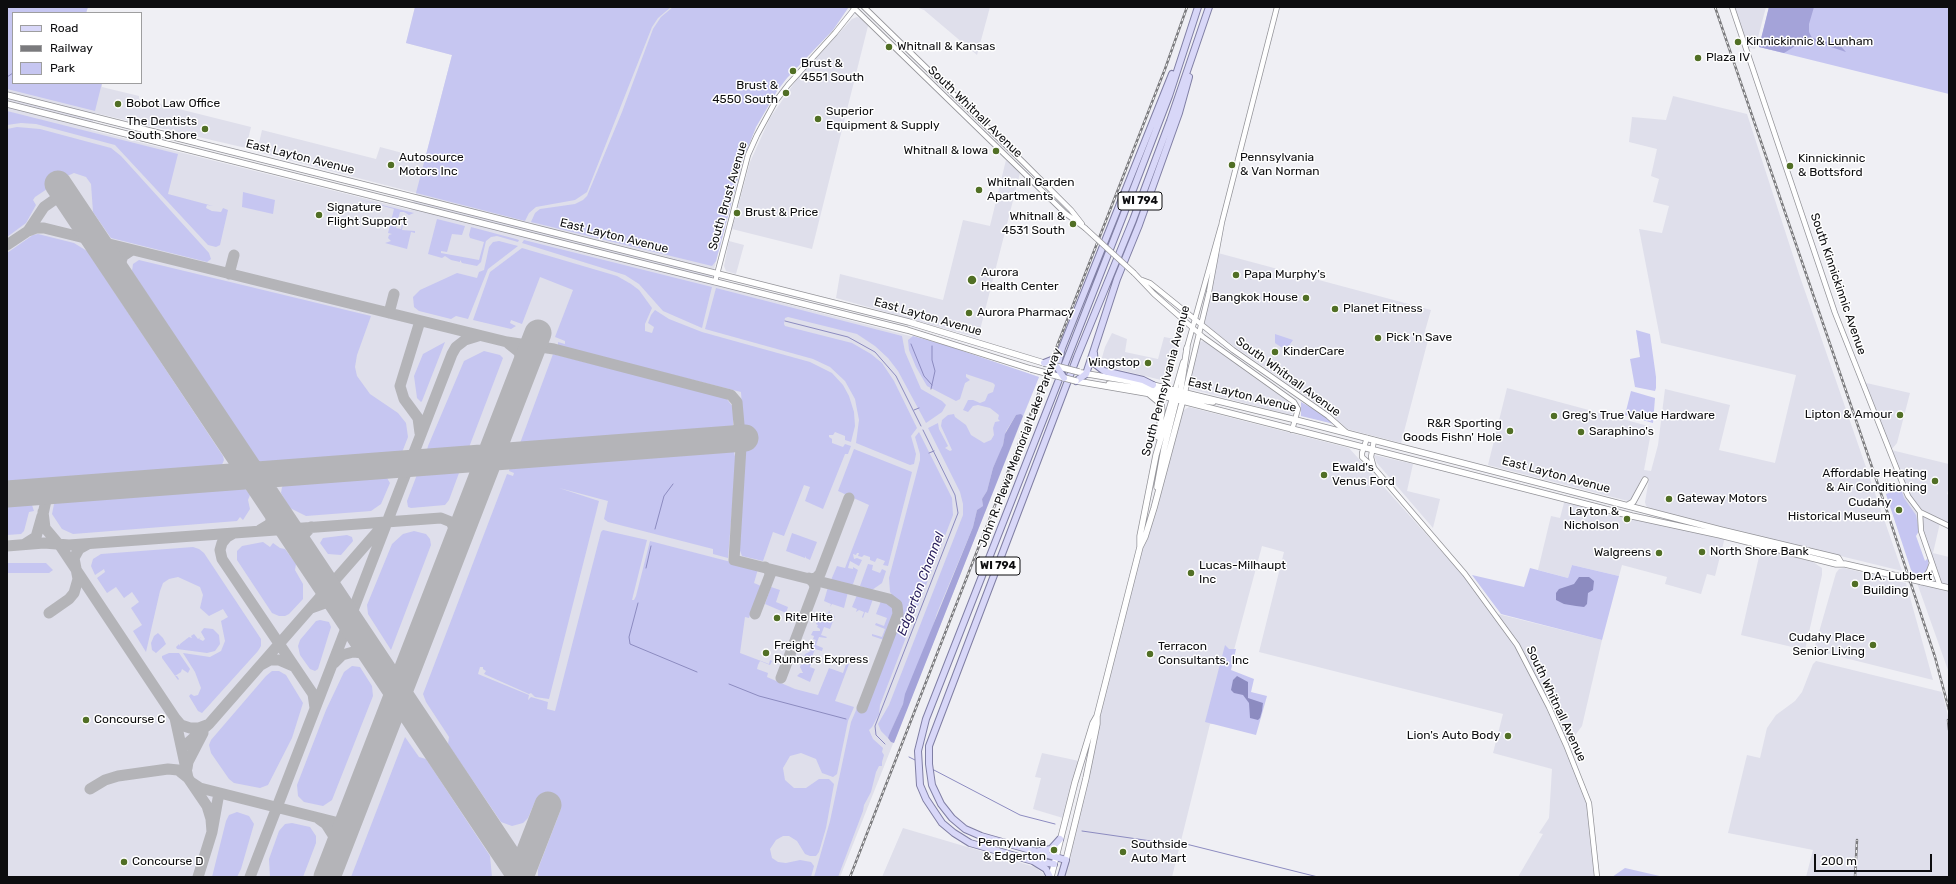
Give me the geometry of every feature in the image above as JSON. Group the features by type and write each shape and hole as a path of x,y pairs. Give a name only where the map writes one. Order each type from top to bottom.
{"main road":[{"path":"1064,378 1057,362 1062,348 1198,7"},
{"name":"John R. Plewa Memorial Lake Parkway","path":"1050,877 1046,869 1033,861 970,843 954,833 934,813 920,785 917,759 922,732 1124,216 1169,96 1198,7"},
{"path":"1078,381 1086,374 1117,279 1139,225 1179,113 1209,7"},
{"name":"John R. Plewa Memorial Lake Parkway","path":"1066,860 981,836 966,828 946,811 934,792 929,764 931,740 1077,357 1128,235 1170,121 1209,7"},
{"name":"East Layton Avenue","path":"7,95 939,330 1044,363"},
{"name":"East Layton Avenue","path":"7,104 907,330 1064,378 1147,392 1178,395 1233,404 1838,558 1841,563"},
{"path":"1078,381 1122,385 1178,395 1187,348"},
{"path":"1094,349 1095,364 1099,368 1154,385"},
{"path":"1044,363 1057,362"},
{"name":"East Layton Avenue","path":"1057,362 1086,374 1154,385 1178,395 1292,430 1363,448 1632,516 1836,564 1841,563 1949,588"},
{"path":"1147,392 1161,404 1162,410 1156,455"},
{"name":"South Pennsylvania Avenue","path":"1140,547 1140,536 1156,455 1178,395"},
{"name":"South Pennsylvania Avenue","path":"1061,877 1084,785 1097,724 1097,716 1140,547 1145,537 1154,508 1178,395"},
{"path":"1628,505 1633,502 1645,480"},
{"name":"South Pennsylvania Avenue","path":"1050,877 1075,782 1093,723 1097,716"},
{"path":"1075,782 1084,785"},
{"path":"1032,851 1044,851 1051,849 1060,839"},
{"path":"1033,861 1054,864"}],"street":[{"name":"South Whitnall Avenue","path":"864,7 1071,210 1085,228"},
{"name":"South Pennsylvania Avenue","path":"1178,395 1200,325 1222,222 1277,7"},
{"name":"South Kinnickinnic Avenue","path":"1732,7 1835,313 1902,482 1908,496 1920,512"},
{"name":"South Whitnall Avenue","path":"854,8 1065,213 1085,228 1134,272 1154,294 1198,332 1294,402 1298,408 1296,420 1292,430"},
{"name":"South Brust Avenue","path":"715,282 748,155 756,135 775,102 788,85 835,33 854,8"},
{"path":"932,84 938,79"},
{"name":"South Pennsylvania Avenue","path":"1187,348 1218,230 1222,222"},
{"name":"South Whitnall Avenue","path":"1142,280 1150,283 1200,325 1251,363 1328,416 1347,433"},
{"path":"1363,448 1367,438"},
{"path":"1374,440 1372,450 1374,468"},
{"name":"South Whitnall Avenue","path":"1363,448 1362,457 1374,468 1466,574 1517,645 1558,726 1589,803 1597,877"},
{"path":"1940,586 1920,527 1920,512 1949,526"},
{"path":"1921,582 1929,571 1932,563"}],"shaded area":[{"path":"7,7 88,7 86,12 12,12 12,84 102,84 102,87 139,96 139,99 251,127 246,148 95,113 91,130 411,210 416,193 257,152 262,130 376,159 380,147 425,159 452,55 406,43 415,7 849,7 833,30 787,78 777,91 756,127 742,163 710,284 937,343 1039,377 840,877 7,877"},
{"path":"916,7 990,7 977,55 924,10"},
{"path":"1732,7 1766,7 1755,49 1746,47"},
{"path":"1769,7 1814,7 1809,24 1809,32 1812,38 1828,42 1836,41 1846,52 1828,46 1812,44 1797,45 1784,53 1759,47"},
{"path":"857,17 868,26 812,249 732,229 750,162 770,118 797,79 852,19"},
{"path":"1673,96 1747,114 1799,274 1902,571 1649,508 1646,506 1645,502 1649,479 1642,477 1632,499 1628,501 1488,465 1507,388 1652,427 1644,470 1651,471 1658,445 1665,389 1730,405 1719,450 1775,463 1796,375 1661,343 1639,229 1662,233 1669,206 1653,202 1659,179 1651,176 1657,149 1629,142 1632,117 1666,120"},
{"path":"1006,160 1020,173 978,338 836,298 840,274 943,300 963,220 990,226"},
{"path":"729,241 744,245 736,274 726,271 724,266"},
{"path":"1218,253 1431,310 1423,338 1428,340 1401,443 1347,429 1330,413 1205,326 1204,320"},
{"path":"1112,333 1127,339 1125,352 1158,359 1164,337 1175,339 1177,348 1169,382 1113,368 1114,364 1101,361 1105,347"},
{"path":"1204,341 1289,402 1293,406 1293,413 1290,415 1191,389 1189,383 1199,342"},
{"path":"1862,382 1910,393 1897,443 1891,450 1949,464 1949,487 1947,494 1949,495 1949,526 1940,523 1933,553 1949,557 1949,673 1916,580 1939,586 1921,531 1901,539 1886,494 1904,487"},
{"path":"1189,407 1349,448 1451,562 1456,564 1494,613 1602,640 1582,726 1566,745 1589,803 1595,877 1518,877 1543,834 1539,833 1549,818 1552,769 1493,753 1503,714 1259,652 1284,552 1262,546 1214,724 1210,724 1172,877 1061,877 1140,547 1154,517 1182,411"},
{"path":"1021,414 1023,416 894,743 891,742 888,738 889,735 903,704 905,694 973,527 977,510 983,506 982,499 987,491 993,468 1003,445 1005,434 1016,415"},
{"path":"1374,455 1413,464 1407,491 1440,499 1433,528 1377,463"},
{"path":"1565,499 1725,537 1715,576 1707,574 1701,594 1665,584 1667,577 1622,565 1619,576 1572,565 1568,578 1538,570 1551,516 1560,518"},
{"path":"1761,548 1813,562 1822,568 1822,575 1805,650 1741,635"},
{"path":"1844,568 1906,583 1933,680 1817,651 1815,646 1836,573 1839,569"},
{"path":"1579,577 1589,577 1594,581 1593,590 1588,593 1587,604 1584,607 1564,604 1556,600 1556,593 1559,589 1574,584"},
{"path":"1816,661 1942,692 1949,720 1949,877 1806,877 1813,850 1728,833 1747,755 1760,758 1767,728 1776,715 1795,701 1802,692 1813,664"},
{"path":"1237,676 1248,682 1248,698 1263,703 1260,718 1258,720 1250,718 1249,703 1243,695 1234,693 1231,690 1233,680"},
{"path":"1042,753 1079,761 1063,818 1033,809 1041,778 1035,777"},
{"path":"903,828 1035,867 1044,874 1044,877 882,877"}],"green space":[{"path":"7,7 88,7 86,12 12,12 12,84 102,84 95,111 7,89"},
{"path":"415,7 671,7 658,18 652,27 587,192 575,200 536,207 529,213 525,221 416,193 452,55 406,43"},
{"path":"673,7 848,8 833,30 787,78 777,91 756,127 742,163 716,261 712,266 531,222 535,213 540,209 575,204 587,196 622,112 653,29 661,17"},
{"path":"1769,7 1949,7 1949,94 1759,47"},
{"path":"7,111 178,154 168,194 213,206 207,205 206,208 212,211 221,212 223,208 228,210 220,245 216,247 208,245 115,145 36,124 21,123 7,125"},
{"path":"17,127 40,129 111,148 121,156 209,253 211,259 207,262 111,238 93,212 91,184 86,177 74,173 65,177 35,197 33,200 36,205 26,223 7,237 7,129"},
{"path":"243,192 275,200 273,214 242,207"},
{"path":"358,199 414,213 409,215 404,212 400,212 396,228 401,229 404,220 402,230 415,231 415,233 411,232 407,249 385,243 391,241 388,238 389,235 392,234 388,233 394,209"},
{"path":"437,219 465,226 462,235 452,234 447,252 441,251 441,253 479,260 484,242 470,238 469,235 471,227 519,240 518,242 497,236 491,237 486,241 481,262 477,266 462,263 460,260 460,262 451,260 445,256 442,258 428,254"},
{"path":"38,234 74,243 87,251 223,456 224,460 221,467 217,469 7,485 7,253 33,235"},
{"path":"524,240 712,287 702,328 663,311 639,284 625,275 522,243"},
{"path":"499,241 518,246 488,269 468,319 456,316 451,319 419,311 414,307 413,297 420,290 457,273 477,278 479,272 484,270 489,247 493,242"},
{"path":"522,248 617,276 631,284 639,290 652,308 645,324 645,331 652,333 654,327 648,323 655,310 669,319 702,332 810,362 832,373 843,385 849,396 854,412 855,426 851,442 845,440 845,436 835,432 833,435 829,435 832,439 832,443 843,447 845,444 851,446 848,454 845,454 823,509 805,501 810,487 804,485 784,536 773,532 763,561 742,556 739,548 745,450 741,392 558,346 558,342 565,344 565,341 555,337 573,290 540,277 522,324 511,320 510,323 516,326 511,329 473,320 490,272"},
{"path":"139,260 371,316 357,355 355,367 357,376 370,394 398,413 406,423 408,437 401,455 262,466 132,271 133,264"},
{"path":"716,288 902,336 905,352 921,389 942,401 946,405 942,412 926,423 898,371 888,358 875,346 857,334 788,317 785,318 784,324 785,326 852,343 871,354 882,363 894,381 917,428 911,436 916,454 914,464 910,465 856,443 859,420 855,399 845,381 830,367 813,359 705,329"},
{"path":"1636,330 1650,334 1656,377 1655,391 1635,387 1630,359 1640,357"},
{"path":"1275,334 1293,340 1288,347 1286,346 1284,349 1275,343"},
{"path":"913,336 945,345 1039,377 1023,416 1016,415 1006,431 1002,449 993,468 987,491 982,499 983,506 977,510 973,527 937,613 924,651 888,738 881,731 878,724 889,705 963,515 963,504 960,492 928,428 938,423 939,429 948,446 945,448 950,451 952,450 941,426 942,420 948,415 954,414 955,417 966,425 971,435 984,443 991,440 994,435 993,428 995,422 1000,421 998,419 999,415 990,408 978,405 973,406 968,412 963,410 968,400 973,400 980,403 985,401 988,394 993,392 995,385 993,383 966,374 966,377 970,380 965,383 960,399 956,401 927,386 916,367 909,350 908,340"},
{"path":"445,342 421,402 417,398 414,376 423,354"},
{"path":"484,351 500,355 503,358 468,450 430,452 427,450 428,446 464,361"},
{"path":"553,354 726,398 733,407 733,426 727,430 519,446"},
{"path":"1631,391 1655,398 1653,423 1625,415"},
{"path":"1301,402 1319,412 1334,424 1301,416"},
{"path":"919,432 952,498 953,515 880,705 879,714 869,730 873,739 883,748 882,752 884,755 882,766 879,766 876,772 871,792 864,805 838,877 814,877 830,821 851,722 857,708 865,710 901,613 899,604 890,592 889,578 920,460 920,454 915,437"},
{"path":"727,449 734,452 736,461 728,558 713,554 713,549 608,522 604,519 608,501 559,488 599,501 549,699 535,697 531,693 529,694 484,674 486,671 483,667 480,667 478,674 529,695 528,700 531,697 548,702 547,709 555,711 601,532 603,530 647,540 632,600 634,600 636,596 650,541 758,569 754,583 761,586 749,618 745,617 740,653 769,664 770,660 772,661 770,665 760,661 758,665 757,669 768,673 767,677 795,689 818,695 829,668 843,673 846,664 838,661 840,654 840,659 845,661 848,659 846,663 849,664 835,701 854,707 848,721 837,774 833,777 822,773 816,759 801,753 790,756 783,768 785,780 794,788 806,788 819,779 829,779 834,784 826,828 819,852 816,856 805,854 797,841 789,836 783,836 776,840 770,849 772,858 778,862 786,863 800,860 811,862 814,866 811,877 538,877 538,869 561,809 536,799 528,818 523,823 512,826 501,822 448,744 449,737 426,702 423,694 507,474 513,476 514,473 509,471 510,466"},
{"path":"854,449 912,472 888,566 883,565 885,561 877,558 875,562 870,560 870,557 864,555 862,557 858,556 859,553 856,555 853,554 854,559 857,558 862,560 859,566 850,561 848,568 853,569 853,567 858,570 853,584 851,585 831,580 837,566 845,568 869,505 838,491"},
{"path":"454,469 459,473 449,500 445,505 408,507 407,501 418,472"},
{"path":"379,475 387,478 390,483 381,504 371,511 306,516 290,508 281,493 282,487 287,482"},
{"path":"238,486 244,487 250,495 248,500 250,509 243,520 240,517 237,521 73,534 62,529 52,514 54,504 59,500"},
{"path":"1901,489 1904,498 1916,515 1919,531 1916,536 1925,561 1927,559 1929,560 1927,571 1922,575 1912,573 1886,494"},
{"path":"26,502 32,505 34,511 29,512 24,531 21,534 7,535 7,503"},
{"path":"414,531 426,534 430,539 431,545 391,650 368,614 367,605 392,544 403,534"},
{"path":"792,533 817,542 810,560 806,558 806,556 805,558 786,551"},
{"path":"347,535 352,537 353,541 341,555 328,554 320,543 323,538"},
{"path":"263,542 270,547 273,543 280,548 285,549 296,564 295,570 303,584 303,599 289,614 285,616 279,616 272,613 237,560 237,551 242,546"},
{"path":"193,547 204,553 261,639 261,646 258,651 202,713 198,711 189,696 191,694 194,696 198,695 201,688 195,672 183,653 210,657 221,651 225,641 221,621 228,617 223,609 209,616 200,608 203,595 200,587 178,577 169,579 163,583 160,591 146,652 133,631 142,625 131,608 139,602 132,592 124,598 116,587 107,593 97,578 105,572 104,569 95,575 91,566 93,559 101,554"},
{"path":"7,563 46,563 53,570 49,573 7,573"},
{"path":"868,564 873,565 872,570 880,573 882,569 886,571 882,583 872,590 860,586"},
{"path":"1572,565 1619,576 1602,640 1501,614 1472,575 1524,587 1530,568 1568,578"},
{"path":"771,587 780,590 776,602 788,607 786,613 765,604"},
{"path":"828,587 848,592 844,608 832,604 830,607 831,604 824,601"},
{"path":"857,595 873,599 868,613 865,612 863,618 864,612 859,610 856,612 857,609 852,607"},
{"path":"881,601 892,606 894,611 884,640 872,636 872,634 882,637 885,629 875,625 876,623 884,626 887,618 876,614"},
{"path":"829,610 831,615 835,616 830,629 824,627 821,635 827,637 819,637 816,645 823,648 822,651 815,649 812,657 819,659 817,662 812,661 810,667 815,669 810,682 797,676 800,673 803,673 800,667 801,664 807,663 805,660 806,657 804,657 805,654 811,651 807,647 809,643 811,644 812,641 815,642 816,640 813,639 814,636 811,635 813,631 820,631 817,627 818,625 816,624 820,611 828,614"},
{"path":"320,620 329,622 331,627 318,669 315,671 310,669 300,655 298,646 300,640 316,621"},
{"path":"204,628 213,629 219,635 220,644 215,651 207,653 177,649 176,647 179,644 180,646 180,644 189,637 192,638 191,636 194,634 198,639 201,637 199,639 203,641 205,639 201,632"},
{"path":"158,633 166,644 156,653 152,650 151,643 154,636"},
{"path":"1225,645 1229,649 1236,649 1231,670 1254,679 1251,692 1267,696 1256,735 1205,722"},
{"path":"169,653 179,653 190,669 188,673 182,669 181,672 175,676 162,658 162,656"},
{"path":"352,666 360,667 372,686 373,696 332,800 323,806 304,802 298,796 297,785 326,710 344,672"},
{"path":"272,671 279,671 286,675 303,703 292,738 268,785 260,788 234,783 229,779 211,753 209,745 211,740 266,676"},
{"path":"405,737 419,757 426,759 490,856 492,877 351,877"},
{"path":"237,812 249,816 254,824 241,869 237,877 212,877 226,821 229,815"},
{"path":"292,823 310,827 316,836 316,843 303,877 270,877 269,859 279,831 285,824"},
{"path":"1625,868 1664,877 1612,877"}],"waterway":[{"path":"7,77 12,74"},
{"name":"Edgerton Channel","path":"785,321 848,337 875,352 896,376 921,426"},
{"path":"911,344 924,376 932,385"},
{"path":"931,389 935,371 932,360 932,346"},
{"name":"Edgerton Channel","path":"914,410 919,408"},
{"name":"Edgerton Channel","path":"885,744 876,735 875,726 958,513 955,495 923,430"},
{"name":"Edgerton Channel","path":"929,453 934,451"},
{"path":"655,529 664,496 673,484"},
{"path":"646,568 651,546"},
{"path":"638,603 629,637 630,644 697,672"},
{"path":"729,684 759,696 846,719"},
{"name":"Edgerton Channel","path":"909,757 915,760"},
{"name":"Edgerton Channel","path":"932,769 1020,815 1055,824"},
{"name":"Edgerton Channel","path":"1082,831 1172,844"},
{"name":"Edgerton Channel","path":"1186,844 1318,877"}],"taxiway":[{"path":"7,245 28,231 44,207 64,193"},
{"path":"28,231 36,228 44,228 507,342 554,349 731,395 737,402 741,447 734,560 889,599 897,605 898,614 862,708"},
{"path":"91,240 100,248 119,277"},
{"path":"132,250 123,256 118,270 132,295"},
{"path":"229,274 234,255"},
{"path":"389,313 394,294"},
{"path":"420,321 400,386 404,399 418,418 420,433"},
{"path":"250,877 452,354 456,347 465,340 478,336"},
{"path":"509,344 519,352 523,367 510,405"},
{"path":"728,439 737,433 739,425"},
{"path":"257,481 270,504 273,513 270,524 260,530"},
{"path":"42,519 48,491"},
{"path":"811,579 816,578 820,574 849,498"},
{"path":"273,505 286,523 297,528"},
{"path":"43,512 45,528 61,547 175,718 188,778"},
{"path":"25,544 36,537 42,516"},
{"path":"7,546 44,543 69,545 441,518 451,522 457,534 442,579"},
{"path":"182,748 209,724 384,524"},
{"path":"311,527 304,535 302,547 324,582"},
{"path":"234,533 227,537 222,543 220,550 222,559 313,694 315,708"},
{"path":"49,613 69,599 74,593 78,579 74,558 79,549 88,544"},
{"path":"755,614 770,575 769,570 765,567"},
{"path":"781,678 815,588 814,583 809,578"},
{"path":"311,608 325,603 333,604 340,608 380,666"},
{"path":"334,663 342,655 353,652 364,653 373,658"},
{"path":"261,665 270,660 279,660 293,666"},
{"path":"175,718 181,725 190,728 199,728 207,725"},
{"path":"187,768 188,762 203,733"},
{"path":"90,789 105,780 118,776 168,769 178,770 188,778 207,806 211,819 212,832"},
{"path":"191,782 200,788 347,825"},
{"path":"198,877 212,832 219,793"},
{"path":"319,819 326,824 333,835 336,845 335,855"}],"runway":[{"path":"58,184 521,877"},
{"path":"327,877 538,333"},
{"path":"7,494 745,438"},
{"path":"520,877 548,805"}],"railway":[{"path":"850,877 1165,69 1187,7"},
{"path":"1715,7 1888,514 1935,657 1949,710"},
{"path":"1948,720 1949,730"},
{"path":"1855,877 1857,840"}],"place":[{"name":"Kinnickinnic & Lunham","path":"1738,42"},
{"name":"Whitnall & Kansas","path":"889,47"},
{"name":"Plaza IV","path":"1698,58"},
{"name":"Brust & 4551 South","path":"793,71"},
{"name":"Brust & 4550 South","path":"786,93"},
{"name":"Bobot Law Office","path":"118,104"},
{"name":"Superior Equipment & Supply","path":"818,119"},
{"name":"The Dentists South Shore","path":"205,129"},
{"name":"Whitnall & Iowa","path":"996,151"},
{"name":"Autosource Motors Inc","path":"391,165"},
{"name":"Pennsylvania & Van Norman","path":"1232,165"},
{"name":"Kinnickinnic & Bottsford","path":"1790,166"},
{"name":"Whitnall Garden Apartments","path":"979,190"},
{"name":"Brust & Price","path":"737,213"},
{"name":"Signature Flight Support","path":"319,215"},
{"name":"Whitnall & 4531 South","path":"1073,224"},
{"name":"Papa Murphy's","path":"1236,275"},
{"name":"Aurora Health Center","path":"972,280"},
{"name":"Bangkok House","path":"1306,298"},
{"name":"Planet Fitness","path":"1335,309"},
{"name":"Aurora Pharmacy","path":"969,313"},
{"name":"Pick 'n Save","path":"1378,338"},
{"name":"KinderCare","path":"1275,352"},
{"name":"Wingstop","path":"1148,363"},
{"name":"Lipton & Amour","path":"1900,415"},
{"name":"Greg's True Value Hardware","path":"1554,416"},
{"name":"R&R Sporting Goods Fishn' Hole","path":"1510,431"},
{"name":"Saraphino's","path":"1581,432"},
{"name":"Ewald's Venus Ford","path":"1324,475"},
{"name":"Affordable Heating & Air Conditioning","path":"1935,481"},
{"name":"Gateway Motors","path":"1669,499"},
{"name":"Cudahy Historical Museum","path":"1899,510"},
{"name":"Layton & Nicholson","path":"1627,519"},
{"name":"North Shore Bank","path":"1702,552"},
{"name":"Walgreens","path":"1659,553"},
{"name":"Lucas-Milhaupt Inc","path":"1191,573"},
{"name":"D.A. Lubbert Building","path":"1855,584"},
{"name":"Rite Hite","path":"777,618"},
{"name":"Cudahy Place Senior Living","path":"1873,645"},
{"name":"Freight Runners Express","path":"766,653"},
{"name":"Terracon Consultants, Inc","path":"1150,654"},
{"name":"Concourse C","path":"86,720"},
{"name":"Lion's Auto Body","path":"1508,736"},
{"name":"Pennylvania & Edgerton","path":"1054,850"},
{"name":"Southside Auto Mart","path":"1123,852"},
{"name":"Concourse D","path":"124,862"}]}
